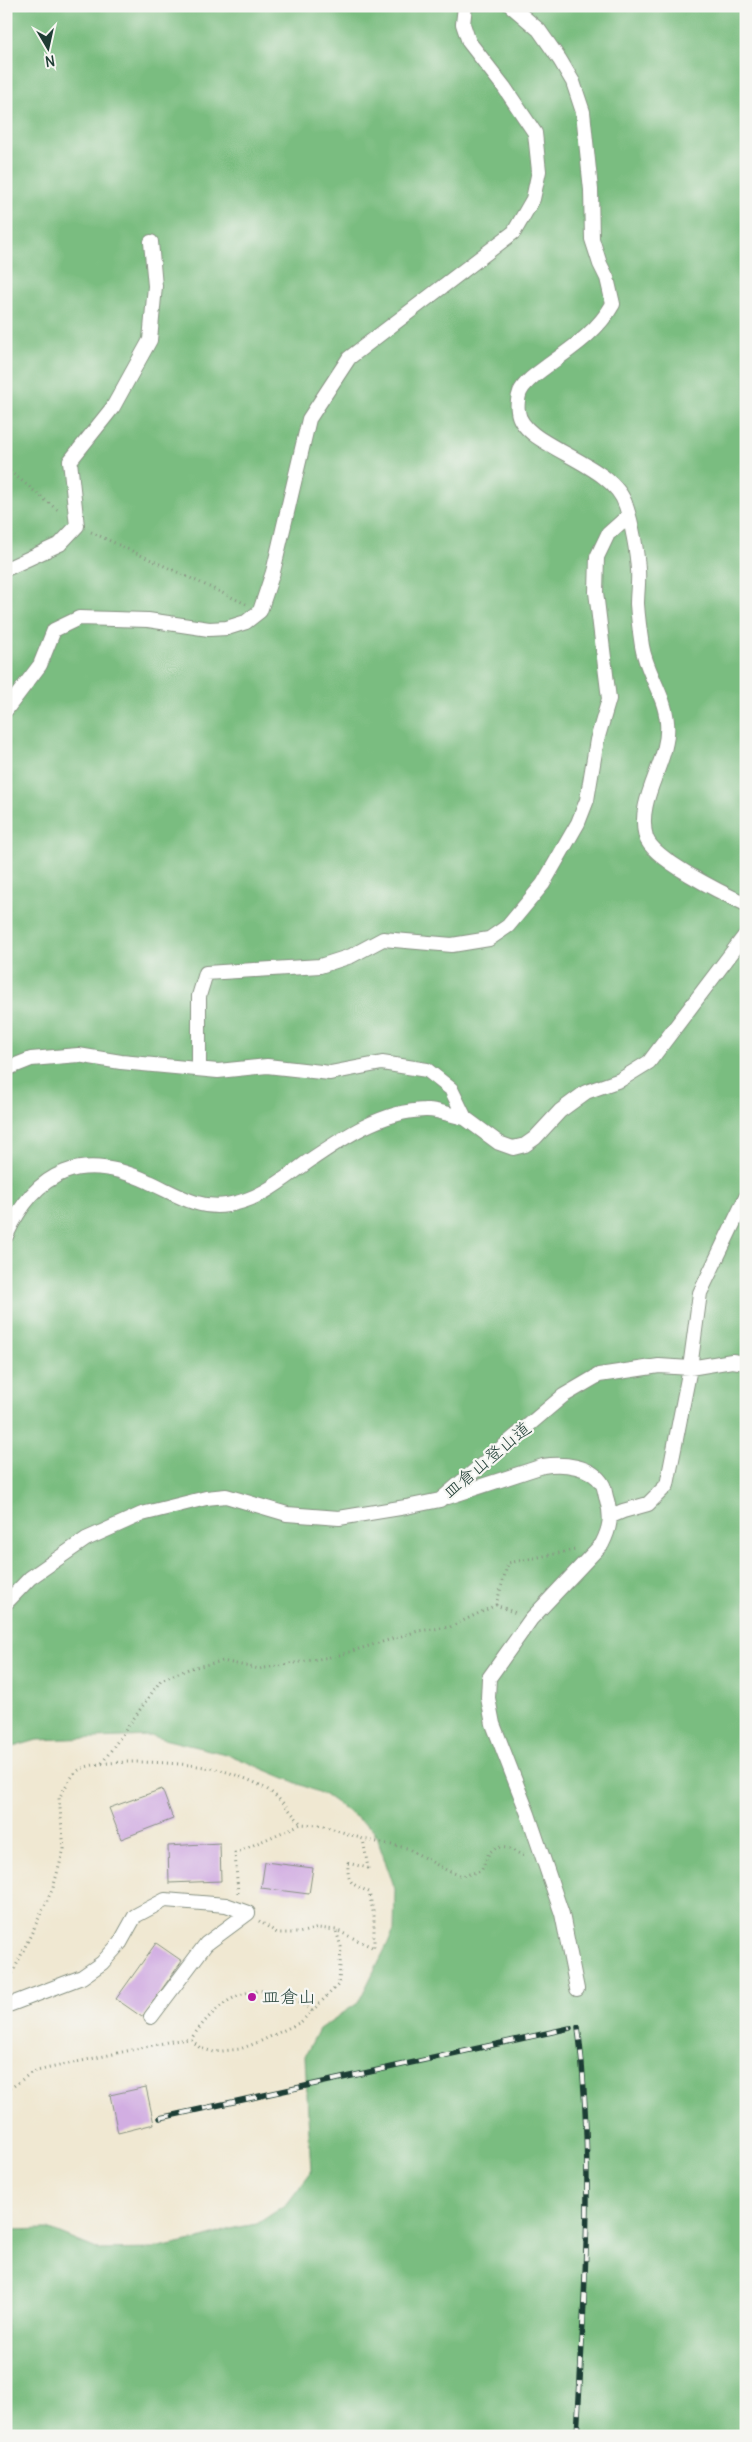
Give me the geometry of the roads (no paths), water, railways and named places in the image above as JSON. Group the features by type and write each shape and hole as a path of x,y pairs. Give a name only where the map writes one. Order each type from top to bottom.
{"street":[{"path":"6,710 40,665 54,630 79,618 148,620 209,628 227,628 246,622 260,610 274,572 309,419 349,358 514,232 533,199 539,171 535,133 504,86 469,42 463,24 465,6"},
{"path":"510,6 539,30 573,82 583,112 591,190 592,239 600,264 607,278 613,304 604,320 582,340 528,381 520,393 518,413 528,429 551,446 607,478 619,489 628,516 638,570 637,605 642,649 659,689 668,723 663,755 644,814 646,838 660,856 715,890 746,904"},
{"path":"6,569 60,544 77,526 70,461 112,407 150,340 155,286 151,242"},
{"path":"199,1068 199,996 206,973 320,966 352,956 374,942 383,940 452,945 489,939 508,926 543,884 578,823 587,800 598,740 609,699 596,592 597,557 608,534 628,516"},
{"path":"6,1236 16,1215 36,1190 55,1176 75,1167 117,1169 148,1181 188,1202 219,1206 245,1202 269,1191 306,1163 374,1120 425,1109 465,1118 498,1143 513,1148 525,1145 560,1111 586,1092 620,1080 648,1062 746,934"},
{"path":"6,1069 31,1059 78,1055 121,1062 218,1071 267,1066 330,1073 382,1063 427,1070 451,1089 465,1118"},
{"path":"612,1516 648,1504 667,1485 690,1368 700,1294 746,1197"},
{"name":"皿倉山登山道","path":"6,1603 30,1578 86,1539 142,1514 188,1502 226,1496 287,1514 338,1518 406,1508 440,1500 563,1396 599,1375 659,1366 690,1368 732,1361 746,1363"},
{"path":"440,1500 543,1466 557,1464 571,1466 594,1474 603,1485 612,1516 608,1532 602,1544 531,1619 489,1678 488,1698 493,1724 528,1814 562,1914 577,1989"},
{"path":"6,2006 82,1977 102,1963 120,1943 135,1916 164,1900 226,1904 248,1913 206,1944 151,2017"}],"railway":[{"path":"577,2436 585,2283 587,2180 586,2129 578,2027"},
{"path":"160,2118 570,2028"}],"place":[{"name":"皿倉山","path":"252,1997"}]}
